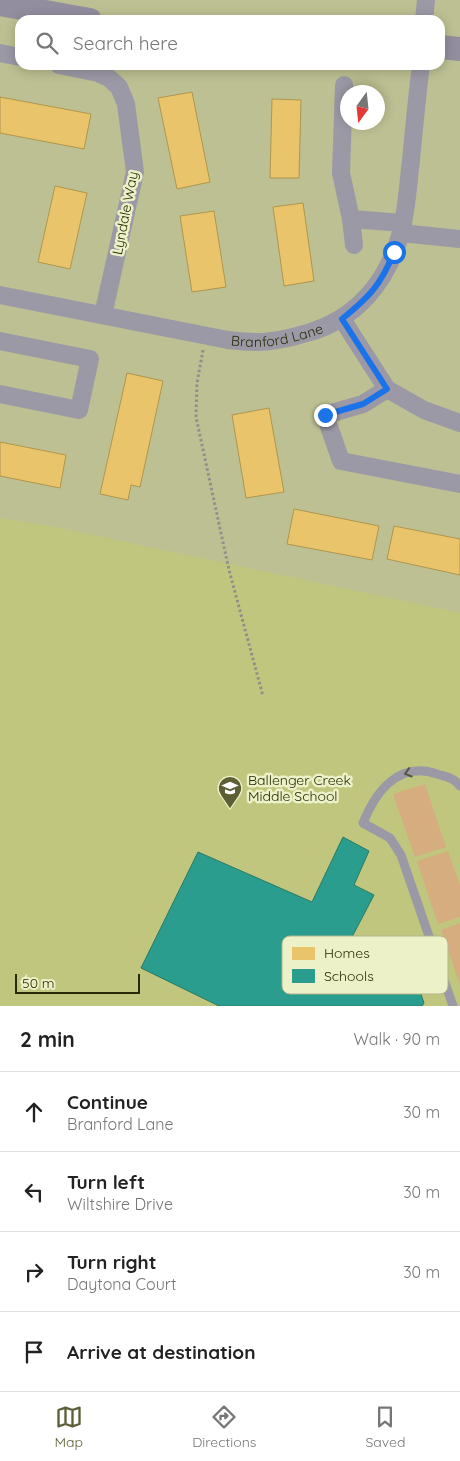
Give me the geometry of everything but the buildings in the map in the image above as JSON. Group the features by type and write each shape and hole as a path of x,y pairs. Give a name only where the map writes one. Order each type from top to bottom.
{"street":[{"path":"424,15 426,0"},
{"path":"0,4 62,15"},
{"path":"445,48 460,49"},
{"path":"0,53 15,56"},
{"name":"Lyndale Way","path":"83,70 109,78 119,87 126,104 135,172 103,315"},
{"name":"Branford Lane","path":"0,295 228,340 261,343 317,331 342,319 358,306 380,283 402,228 420,70"},
{"path":"342,130 341,173 351,219 354,245"},
{"path":"351,219 460,239"},
{"path":"342,319 387,389 424,410 460,423"},
{"path":"0,341 90,359 79,410 0,394"},
{"path":"387,389 363,404 325,415 341,461 460,484"}],"lane":[{"path":"429,936 401,855 390,838 363,823 370,807 392,778 412,770 428,770 458,783"},
{"path":"448,991 453,1006"}],"path":[{"path":"203,349 197,383 196,417 229,570 263,696"}],"shaded area":[{"name":"Ballenger Creek Middle School","path":"0,518 55,527 460,613 460,1006 0,1006"},
{"path":"425,784 446,847 415,857 393,794"},
{"path":"448,851 460,886 460,917 438,924 417,861"},
{"path":"460,923 460,985 448,950 448,936 443,936 441,930"}],"place":[{"name":"Ballenger Creek Middle School","path":"230,809"}],"route":[{"path":"325,415 363,404 387,389 342,319 358,306 380,283 394,252"}]}
